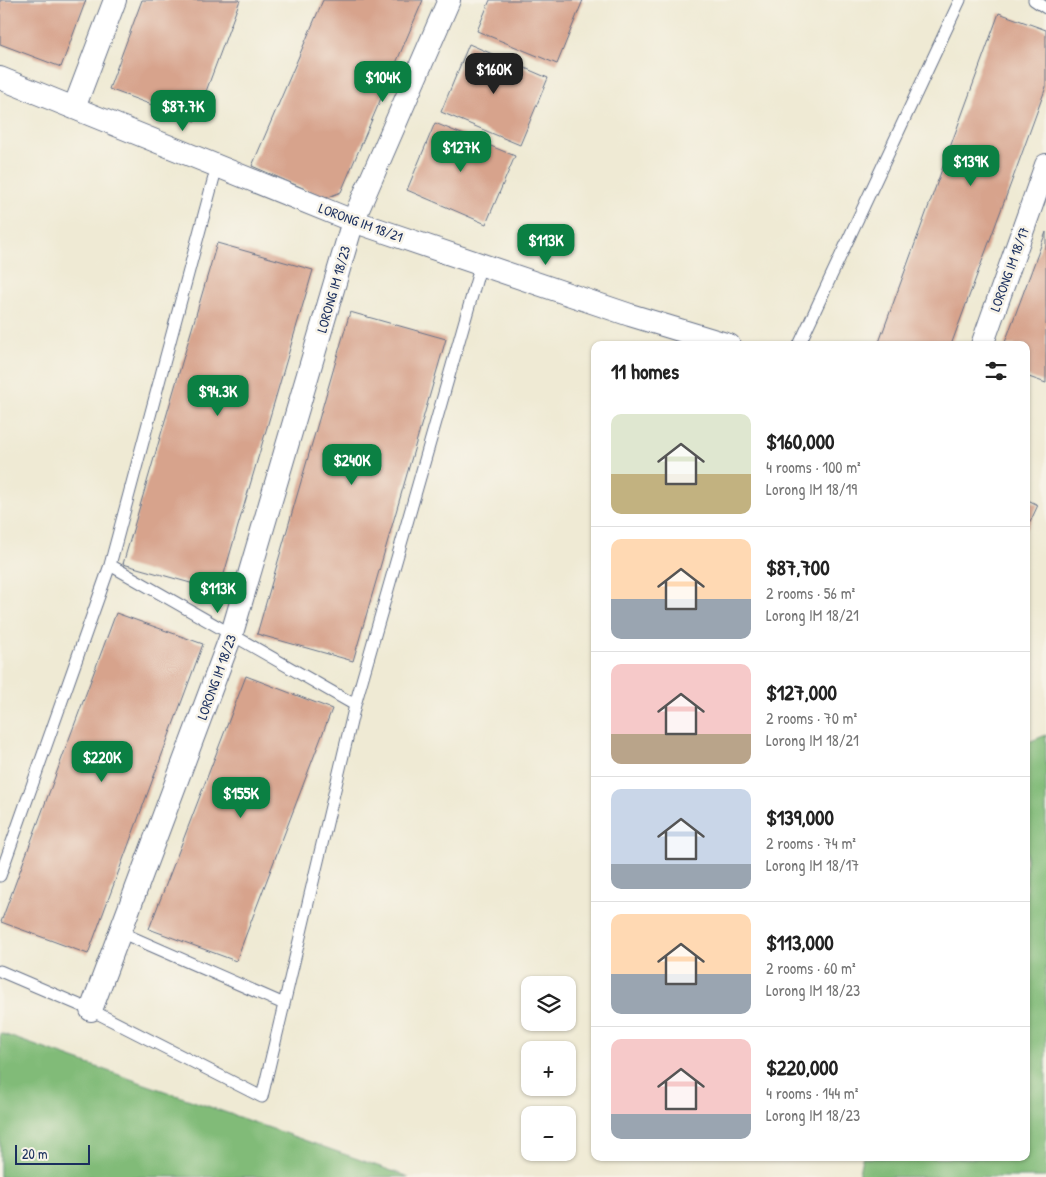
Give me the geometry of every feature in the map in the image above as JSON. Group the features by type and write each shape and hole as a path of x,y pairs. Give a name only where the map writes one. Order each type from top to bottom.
{"street":[{"path":"74,108 115,0"},
{"name":"LORONG IM 18/23","path":"91,1010 232,633 353,221 449,0"},
{"name":"LORONG IM 18/21","path":"0,78 353,221 630,315 716,341"},
{"name":"LORONG IM 18/17","path":"983,341 1046,165"}],"lane":[{"path":"801,341 960,0"},
{"path":"1034,0 1046,8"},
{"path":"0,876 110,565 217,166"},
{"path":"0,971 91,1010 262,1097 355,704 481,264"},
{"path":"110,565 355,704"},
{"path":"120,932 284,1004"}],"green space":[{"path":"1046,735 1046,1177 858,1177 861,1161 1030,1161 1030,741"},
{"path":"0,1033 409,1177 0,1177"}],"building":[{"path":"0,0 86,0 61,67 0,44"},
{"path":"142,0 240,0 195,121 109,89"},
{"path":"323,0 423,0 341,192 326,198 252,166"},
{"path":"490,0 583,0 557,64 477,31"},
{"path":"999,13 1046,30 1046,87 952,341 879,341"},
{"path":"469,44 548,78 520,145 441,112"},
{"path":"435,123 515,156 486,224 407,190"},
{"path":"1046,232 1046,383 1030,377 1030,341 1005,341"},
{"path":"217,243 313,270 219,591 123,564"},
{"path":"350,312 446,339 353,661 257,634"},
{"path":"1030,501 1038,505 1030,522"},
{"path":"116,613 203,644 88,954 1,922"},
{"path":"246,676 332,709 236,961 149,929"}]}
